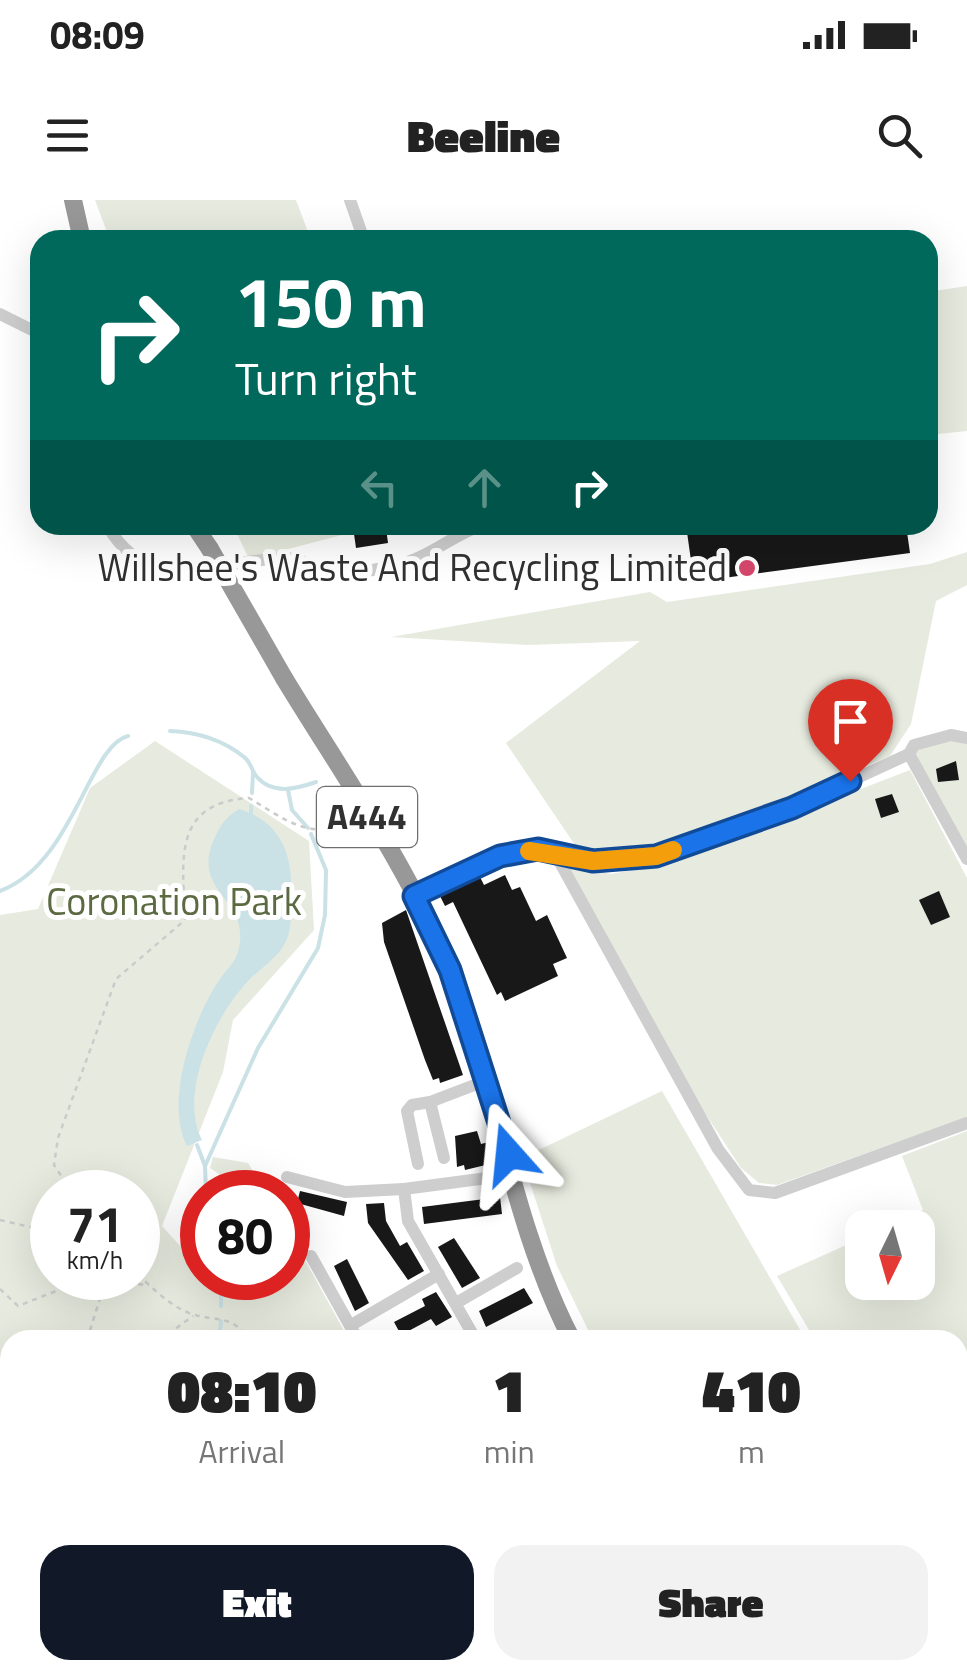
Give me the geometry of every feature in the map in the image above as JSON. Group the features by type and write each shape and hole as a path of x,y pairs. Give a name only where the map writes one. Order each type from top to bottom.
{"highway":[{"path":"74,200 80,230"},
{"name":"A444","path":"201,535 414,896 450,970 549,1292 567,1330"}],"street":[{"path":"350,200 360,230"},
{"path":"0,314 30,329"},
{"path":"113,535 120,548 146,562 187,573 290,558 341,573 408,562 454,535"},
{"path":"414,896 500,856 538,849 556,856 593,861 656,856 792,808 909,754 914,745 951,735 967,738"},
{"path":"909,754 967,858"},
{"path":"556,856 718,1149 749,1190 775,1193 967,1123"},
{"path":"418,1164 407,1112 410,1106 485,1082"},
{"path":"430,1102 444,1158"},
{"path":"310,1183 346,1192 370,1193 495,1177"},
{"path":"404,1189 408,1220 471,1330"},
{"path":"311,1256 354,1330"},
{"path":"456,1303 517,1268"},
{"path":"352,1324 439,1274"}],"path":[{"path":"57,1170 54,1165 58,1138 116,980 185,920 180,870 196,818 220,802 250,798 294,828 344,827 366,815"},
{"path":"0,1220 30,1227"},
{"path":"0,1289 18,1306 32,1300"},
{"path":"160,1292 194,1315 222,1316 243,1330"},
{"path":"89,1330 98,1300"},
{"path":"174,1330 194,1315"}],"green space":[{"path":"95,200 296,200 307,230 106,230"},
{"path":"967,286 967,431 938,434 938,290"},
{"path":"238,535 342,535 249,559"},
{"path":"967,552 967,585 936,601 911,724 890,756 736,819 652,844 614,850 579,851 506,743 640,641 528,645 391,637 650,592 667,602 930,564"},
{"path":"950,738 967,744 967,849 913,752"},
{"name":"Coronation Park","path":"155,741 309,841 314,930 233,1020 223,1072 184,1170 180,1170 180,1181 162,1226 180,1246 180,1300 310,1300 310,1269 344,1330 0,1330 0,915 38,909 90,788"},
{"path":"910,770 967,878 967,1117 777,1185 759,1183 741,1168 686,1084 567,863 611,874 670,863"},
{"path":"662,1091 800,1330 588,1330 557,1266 522,1158"},
{"path":"967,1131 967,1330 809,1330 777,1276 845,1246 845,1300 935,1300 935,1210 923,1210 902,1156"},
{"path":"213,1157 248,1163 252,1170 213,1170"}],"water":[{"path":"239,809 267,824 284,846 291,874 290,930 282,948 235,996 212,1035 194,1101 202,1140 187,1146 179,1107 185,1061 200,1015 239,948 236,917 214,883 209,856 222,824"}],"building":[{"path":"354,535 387,535 388,543 356,548"},
{"name":"Willshee's Waste And Recycling Limited","path":"687,535 907,535 910,553 694,582"},
{"path":"956,761 959,780 938,782 936,769"},
{"path":"892,794 899,812 881,818 875,799"},
{"path":"505,875 512,890 520,887 536,921 547,915 567,958 553,964 558,976 505,1001 501,992 497,995 453,902 445,906 440,896 480,877 484,885"},
{"path":"939,891 950,917 931,925 919,900"},
{"path":"406,910 463,1075 440,1083 439,1078 433,1080 425,1060 384,942 382,923"},
{"path":"477,1131 481,1144 489,1142 494,1163 465,1170 464,1165 457,1167 455,1136"},
{"path":"310,1193 347,1202 344,1216 310,1207"},
{"path":"500,1197 502,1214 424,1224 422,1207"},
{"path":"384,1203 386,1221 400,1246 407,1242 424,1271 408,1280 368,1223 366,1204"},
{"path":"454,1238 480,1278 462,1288 438,1247"},
{"path":"347,1259 369,1303 355,1311 334,1266"},
{"path":"524,1288 533,1303 486,1327 479,1311"},
{"path":"436,1292 452,1317 436,1326 431,1319 410,1330 398,1330 394,1322 425,1306 422,1299"}],"waterway":[{"path":"170,731 199,735 227,746 246,759 257,777 270,786 293,788 316,782"},
{"path":"0,891 25,877 45,857 102,760 114,744 128,736"},
{"path":"252,793 253,773"},
{"path":"288,790 292,810 308,828"},
{"path":"251,806 251,813"},
{"path":"205,1170 258,1048 318,948 325,915 326,870 311,834"},
{"path":"197,1145 205,1166"},
{"path":"221,1300 221,1306"},
{"path":"220,1330 221,1321"}],"slow traffic":[{"path":"529,851 538,849 556,856 593,861 656,856 673,850"}],"place":[{"name":"Willshee's Waste And Recycling Limited","path":"747,568"}],"route":[{"path":"509,1154 450,970 414,896 500,856 538,849 556,856 593,861 656,856 792,808 850,781"}]}
